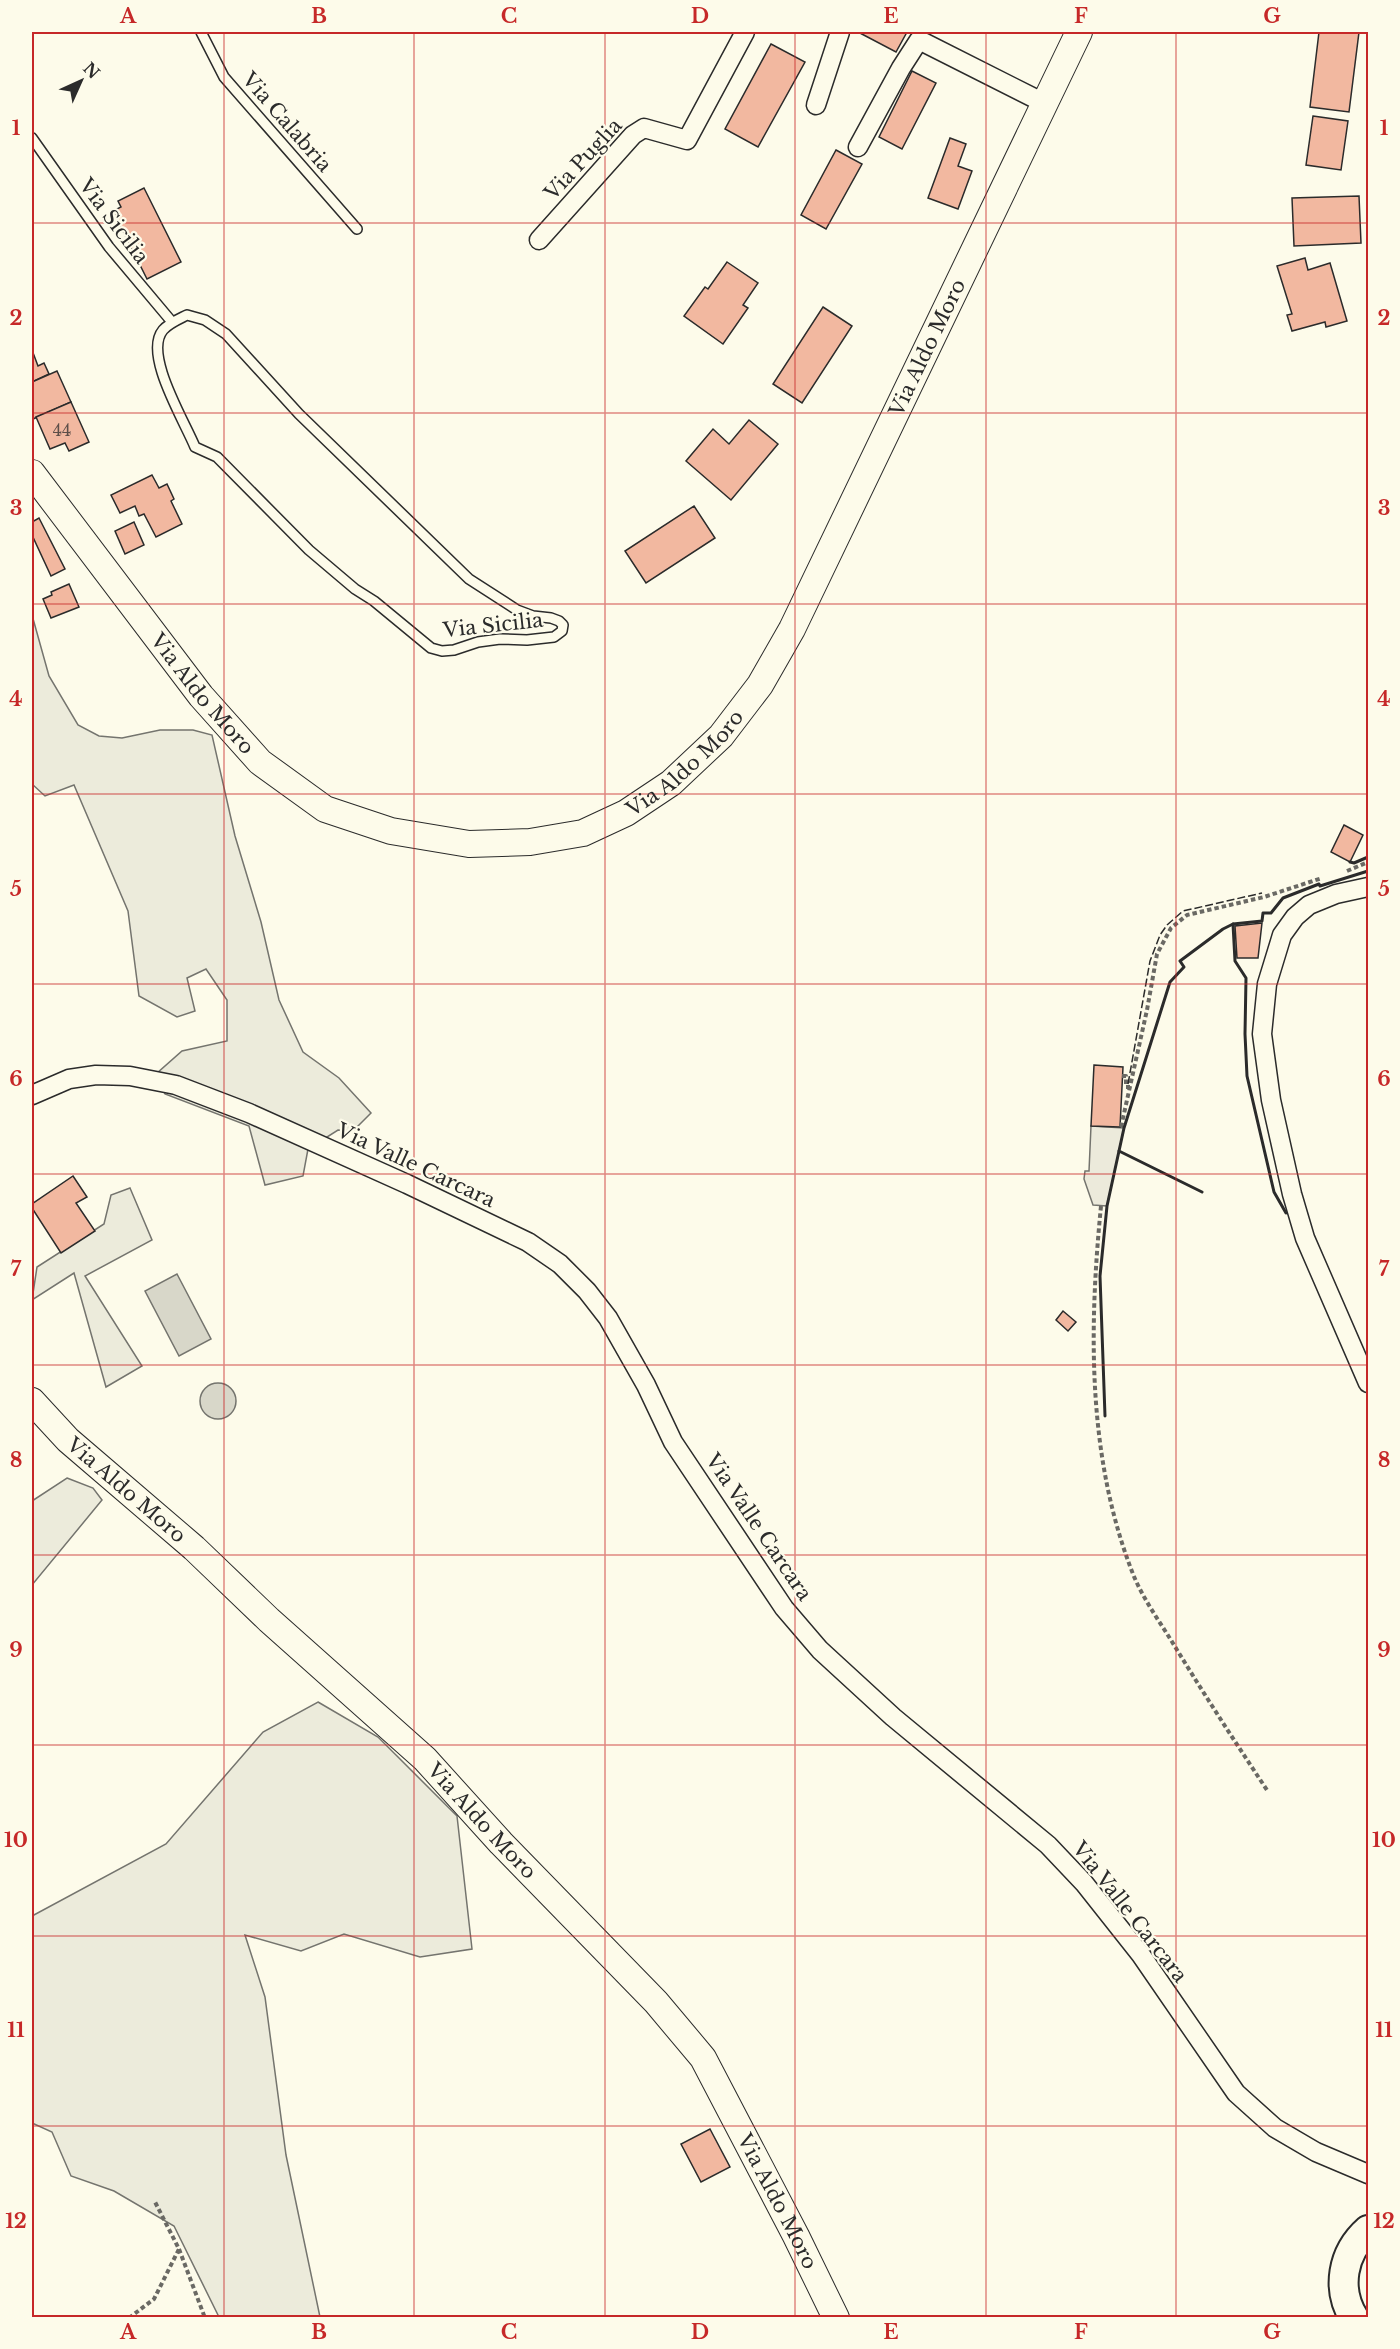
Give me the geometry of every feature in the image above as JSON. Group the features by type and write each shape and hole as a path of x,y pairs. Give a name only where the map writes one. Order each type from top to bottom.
{"main road":[{"name":"Via Aldo Moro","path":"32,473 201,696 261,762 325,809 392,831 468,844 530,842 584,833 626,813 671,783 721,736 760,685 792,629 1078,32"},
{"name":"Via Aldo Moro","path":"32,1401 68,1440 194,1548 277,1628 425,1759 532,1875 656,2002 703,2058 791,2226 836,2318"},
{"path":"1354,2318 1347,2305 1343,2280 1347,2259 1368,2230"}],"street":[{"name":"Via Puglia","path":"539,240 633,135 644,128 687,140 745,32"},
{"path":"816,105 840,32"},
{"path":"858,147 901,68 922,36 1044,104"},
{"path":"1368,887 1336,894 1309,905 1295,917 1281,935 1267,984 1262,1034 1271,1100 1292,1194 1305,1238 1368,1383"},
{"name":"Via Valle Carcara","path":"32,1095 69,1079 96,1075 130,1076 176,1085 249,1113 407,1184 528,1242 560,1264 587,1290 608,1318 646,1385 679,1451 784,1608 820,1650 893,1717 1048,1845 1084,1883 1141,1955 1236,2093 1275,2128 1316,2152 1368,2174"}],"lane":[{"name":"Via Calabria","path":"201,32 224,77 357,229"},
{"name":"Via Sicilia","path":"32,138 109,247 172,322"},
{"name":"Via Sicilia","path":"187,315 205,320 226,334 299,414 469,579 517,610 559,621 563,625 562,631 554,636 527,640 500,639 442,651 431,648 419,640 375,601 355,590 309,550 217,457 195,447 157,360 156,345 163,330 172,322 187,315"}],"path":[{"path":"1345,871 1368,862"},
{"path":"1121,1127 1148,1010 1157,954 1171,928 1187,915 1264,897 1325,877"},
{"path":"1122,1076 1126,1076 1125,1087 1130,1086"},
{"path":"1101,1206 1092,1330 1098,1419 1115,1521 1134,1576 1154,1613 1267,1791"},
{"path":"155,2202 178,2249 205,2318"},
{"path":"129,2318 154,2299 178,2249"}],"shaded area":[{"path":"32,615 49,676 78,725 99,736 122,738 160,730 193,730 212,735 235,836 261,922 279,1000 303,1052 339,1078 371,1113 353,1131 338,1130 308,1149 303,1176 265,1185 249,1126 165,1094 156,1074 182,1051 227,1041 227,1000 206,969 187,978 195,1011 177,1017 139,996 128,911 74,785 45,796 32,784"},
{"path":"1091,1126 1124,1128 1107,1206 1093,1205 1084,1179 1085,1171 1089,1171"},
{"path":"130,1188 152,1240 85,1276 142,1366 106,1387 74,1273 32,1300 37,1267 104,1224 111,1195"},
{"path":"177,1274 211,1339 179,1356 145,1291"},
{"path":"218,1383 231,1388 236,1401 231,1414 218,1419 205,1414 200,1401 205,1388"},
{"path":"67,1478 93,1488 102,1500 32,1585 32,1501"},
{"path":"318,1702 378,1737 457,1816 472,1949 420,1957 344,1934 301,1951 245,1935 265,1997 286,2155 320,2317 219,2317 174,2226 114,2191 71,2176 52,2132 32,2123 32,1916 166,1844 263,1732"}],"building":[{"path":"858,32 907,32 896,52"},
{"path":"1319,32 1359,32 1349,112 1310,107"},
{"path":"771,44 805,62 758,147 725,129"},
{"path":"912,71 936,83 902,149 879,137"},
{"path":"1313,116 1348,121 1341,170 1306,165"},
{"path":"950,138 966,144 958,166 972,171 958,209 928,198"},
{"path":"836,150 862,164 826,229 801,215"},
{"path":"144,188 181,262 147,279 113,211 121,207 118,201"},
{"path":"1359,196 1361,243 1294,246 1292,198"},
{"path":"1305,258 1308,270 1330,263 1347,321 1326,327 1325,322 1292,331 1287,315 1292,314 1277,266"},
{"path":"727,262 758,283 743,305 748,308 723,344 684,316 705,287 708,289"},
{"path":"823,307 852,326 802,403 773,384"},
{"path":"32,350 38,366 44,363 49,374 32,382"},
{"path":"57,371 71,402 33,419 32,382"},
{"path":"71,402 89,442 69,451 65,443 50,449 36,417"},
{"path":"749,420 778,444 731,500 686,461 713,429 729,444"},
{"path":"152,475 159,488 167,484 174,499 171,501 182,524 156,537 144,514 139,516 135,506 120,513 111,495"},
{"path":"694,506 715,538 646,583 625,551"},
{"path":"39,518 65,569 51,576 32,535 32,522"},
{"path":"134,522 144,545 125,554 115,531"},
{"path":"69,584 79,607 51,618 43,599 52,595 51,592"},
{"path":"1344,825 1363,835 1350,862 1331,852"},
{"path":"1262,923 1258,958 1237,958 1235,926"},
{"path":"1094,1065 1123,1067 1120,1127 1091,1126"},
{"path":"73,1176 87,1197 76,1203 95,1231 61,1253 32,1208 32,1204"},
{"path":"1063,1311 1076,1322 1068,1331 1056,1320"},
{"path":"710,2129 730,2167 701,2182 681,2144"}],"fence":[{"path":"1128,1084 1150,961 1160,935 1167,925 1183,911 1262,893"}],"wall":[{"path":"1350,862 1354,863 1368,857"},
{"path":"1202,1192 1119,1151 1124,1128 1170,982 1184,967 1180,961 1233,924 1262,921 1263,913 1271,913 1283,898 1319,884 1320,886 1368,871"},
{"path":"1233,924 1235,961 1246,978 1247,1076 1274,1192 1286,1213"},
{"path":"1105,1416 1100,1276 1107,1206 1119,1151"}]}
